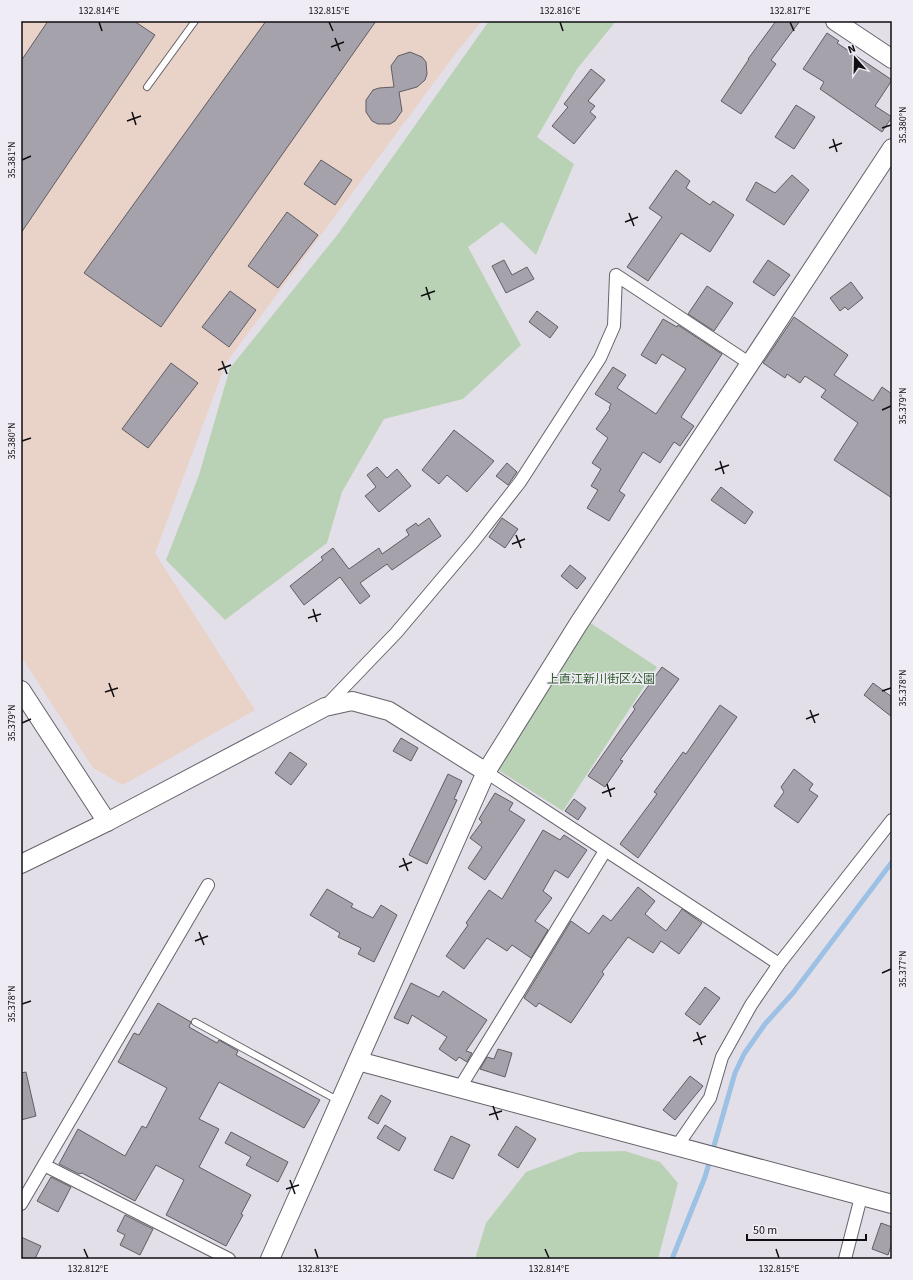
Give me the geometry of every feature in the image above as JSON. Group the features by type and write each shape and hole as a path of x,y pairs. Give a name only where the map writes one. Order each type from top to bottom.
{"street":[{"path":"835,21 892,59"},
{"path":"270,1259 486,772 579,623 648,520 749,363 889,159"},
{"path":"325,707 396,633 473,542 520,482 600,358 614,326 616,275 749,363"},
{"path":"21,690 107,822"},
{"path":"21,864 107,822 325,707 352,701 389,710 779,964"},
{"path":"678,1146 710,1098 722,1057 751,1005 779,964 892,820"},
{"path":"459,1089 605,851"},
{"path":"21,1204 208,885"},
{"path":"358,1061 678,1146 861,1197 892,1204"},
{"path":"44,1165 229,1259"},
{"path":"845,1259 861,1197"}],"lane":[{"path":"147,87 195,21"},
{"path":"195,1022 340,1101"}],"shaded area":[{"path":"21,21 482,21 456,53 226,363 155,553 255,710 123,785 93,768 21,656"}],"green space":[{"path":"489,21 616,21 577,69 537,137 574,164 536,255 502,222 468,247 521,345 463,399 384,419 342,492 327,543 225,620 166,560 199,475 230,368 338,234"},
{"name":"上直江新川街区公園","path":"589,622 657,667 563,811 498,770 521,729"},
{"path":"625,1151 660,1162 678,1183 658,1259 475,1259 486,1223 526,1172 579,1152"}],"building":[{"path":"48,21 134,21 155,35 21,233 21,61"},
{"path":"266,21 376,21 161,327 84,273"},
{"path":"776,21 800,21 771,60 776,64 741,114 721,101 748,59"},
{"path":"827,33 839,41 837,43 892,80 875,106 892,117 882,132 820,89 824,82 803,69"},
{"path":"410,52 422,57 426,62 427,74 425,80 417,87 399,92 402,111 395,121 390,124 378,124 372,121 366,112 366,100 373,90 394,87 391,66 398,56"},
{"path":"591,69 605,80 588,101 595,106 590,112 596,117 574,144 552,126 568,107 564,104"},
{"path":"796,105 815,117 794,149 775,137"},
{"path":"321,160 352,180 335,205 304,184"},
{"path":"676,170 690,181 686,188 710,205 713,201 734,215 710,252 681,233 648,281 627,267 662,217 649,208"},
{"path":"792,175 809,190 784,225 746,200 756,182 775,193"},
{"path":"287,212 318,235 278,288 248,266"},
{"path":"504,260 512,275 527,267 534,279 506,293 492,266"},
{"path":"768,260 790,275 774,296 753,282"},
{"path":"851,282 863,298 848,310 845,307 840,311 830,298"},
{"path":"707,286 733,303 714,331 688,314"},
{"path":"230,291 256,310 229,347 202,327"},
{"path":"537,311 558,327 550,338 529,322"},
{"path":"794,317 848,355 834,375 873,401 882,387 892,394 892,498 834,460 858,423 821,397 826,390 805,376 800,383 787,374 785,378 763,363"},
{"path":"663,319 677,327 678,325 722,354 681,417 694,426 680,446 674,442 660,463 643,452 619,491 625,495 609,521 587,508 598,490 591,486 601,469 592,463 608,438 596,429 610,409 611,404 595,394 613,367 626,375 617,388 656,414 686,369 662,354 656,364 641,355"},
{"path":"171,363 198,383 148,448 122,429"},
{"path":"454,430 494,461 467,492 447,475 439,484 422,470"},
{"path":"507,463 517,472 508,485 496,476"},
{"path":"377,467 387,478 397,469 411,486 379,512 365,496 376,487 367,475"},
{"path":"721,487 753,512 745,524 711,500"},
{"path":"429,518 441,536 392,570 387,564 360,583 370,596 360,604 340,577 304,605 290,586 323,560 321,557 333,548 349,569 379,548 382,554 409,535 406,530 416,523 418,526"},
{"path":"502,518 518,529 505,548 489,537"},
{"path":"570,565 586,578 577,589 561,576"},
{"path":"662,667 679,679 620,760 623,761 605,787 588,776 635,709 633,707"},
{"path":"873,683 892,697 892,717 864,695"},
{"path":"720,705 737,717 638,858 620,844 657,794 654,792 683,752 686,754"},
{"path":"401,738 418,748 411,761 393,751"},
{"path":"290,752 307,764 291,785 275,773"},
{"path":"794,769 813,784 809,790 818,796 798,823 774,806 784,792 781,787"},
{"path":"448,774 462,781 454,799 457,800 427,864 409,855"},
{"path":"495,793 513,803 509,810 525,820 485,880 468,868 482,847 470,838 482,822 479,819"},
{"path":"574,799 586,808 578,820 565,811"},
{"path":"543,830 560,840 564,835 587,850 568,878 555,870 543,891 552,898 535,921 548,930 531,958 512,945 507,951 487,938 464,969 446,956 468,925 466,923 489,890 502,899"},
{"path":"638,887 655,901 645,914 666,931 682,909 702,923 679,954 661,941 653,953 628,937 602,972 604,974 571,1023 539,1003 536,1007 524,998 571,921 589,934 603,915 611,921"},
{"path":"327,889 353,904 351,907 373,918 381,905 397,915 374,962 358,954 361,948 338,937 340,933 310,915"},
{"path":"411,983 439,997 443,991 487,1020 466,1051 472,1053 467,1062 459,1057 456,1061 439,1049 447,1037 412,1015 408,1024 394,1018"},
{"path":"705,987 720,998 700,1025 685,1014"},
{"path":"158,1003 191,1022 189,1027 217,1043 219,1040 238,1051 236,1055 320,1100 304,1128 219,1082 199,1119 219,1129 199,1167 251,1195 241,1214 243,1215 226,1246 166,1215 184,1180 156,1165 135,1201 82,1173 79,1174 59,1164 78,1129 125,1156 142,1126 146,1128 167,1088 118,1062 134,1033 139,1035"},
{"path":"498,1049 512,1053 505,1077 480,1069 487,1057 494,1059"},
{"path":"26,1072 36,1116 21,1120 21,1073"},
{"path":"690,1076 703,1086 675,1120 663,1110"},
{"path":"381,1095 391,1101 378,1124 368,1118"},
{"path":"385,1125 406,1138 399,1151 377,1138"},
{"path":"516,1126 536,1139 518,1168 498,1155"},
{"path":"231,1132 288,1162 278,1182 246,1165 251,1157 225,1143"},
{"path":"451,1136 470,1145 453,1179 434,1170"},
{"path":"51,1177 71,1187 58,1212 37,1201"},
{"path":"125,1215 153,1229 140,1255 120,1245 125,1235 117,1231"},
{"path":"881,1223 892,1227 892,1243 888,1255 872,1249"},
{"path":"21,1237 41,1246 35,1259 21,1259"}],"waterway":[{"path":"672,1259 705,1177 735,1073 744,1054 765,1024 793,993 892,862"}]}
